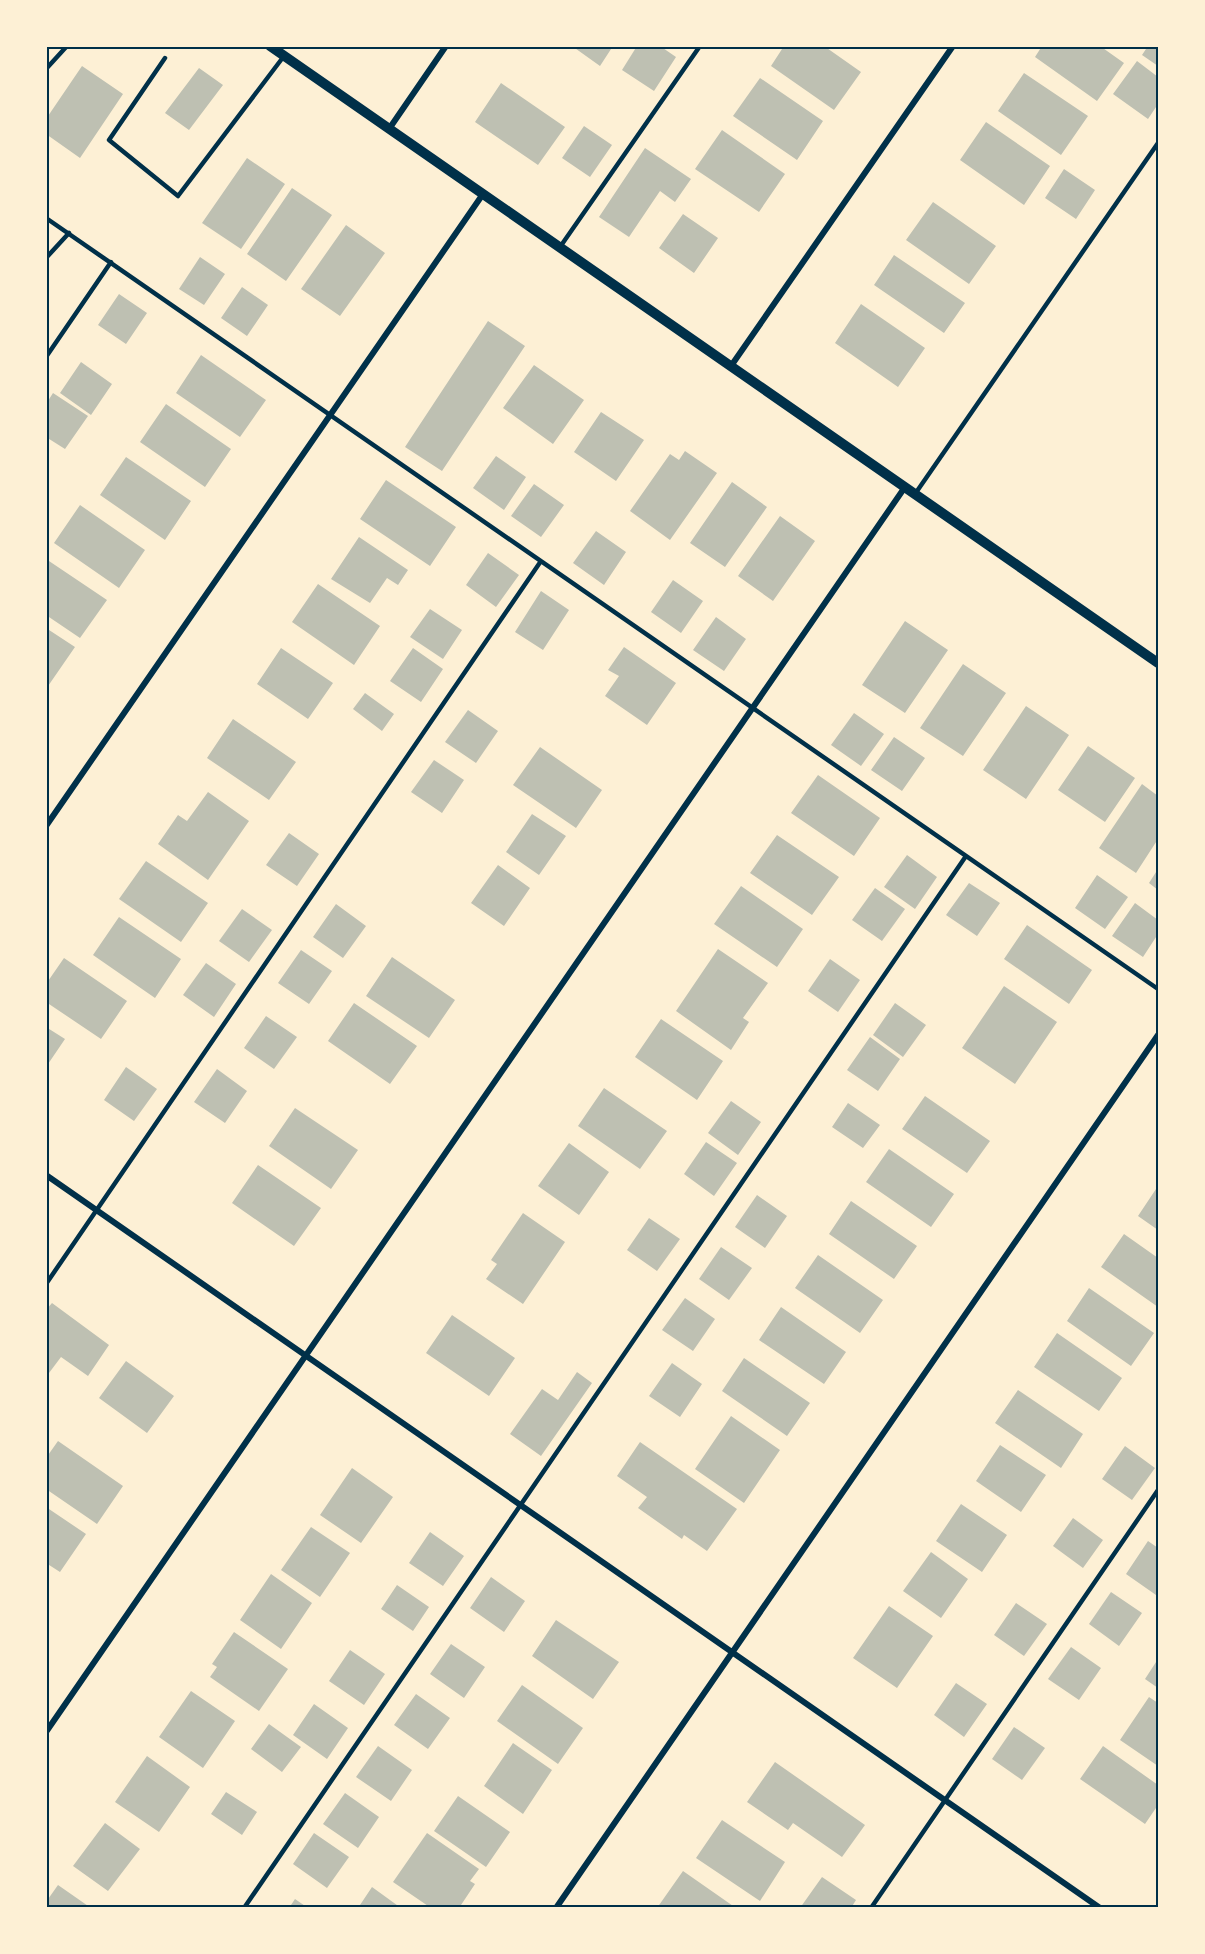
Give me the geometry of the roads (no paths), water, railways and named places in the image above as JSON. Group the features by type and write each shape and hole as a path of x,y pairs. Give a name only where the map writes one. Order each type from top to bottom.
{"street":[{"path":"270,46 1158,663"},
{"path":"389,129 446,46"},
{"path":"731,366 953,46"},
{"path":"46,826 483,194"},
{"path":"46,1732 905,487"},
{"path":"556,1908 1158,1035"},
{"path":"46,1175 1100,1908"}],"lane":[{"path":"46,69 67,46"},
{"path":"560,247 700,46"},
{"path":"165,58 109,140 178,196 284,56"},
{"path":"915,494 1158,143"},
{"path":"46,218 1158,989"},
{"path":"46,258 69,234"},
{"path":"46,357 111,262"},
{"path":"46,1284 541,561"},
{"path":"244,1908 966,856"},
{"path":"871,1908 1158,1490"}]}
